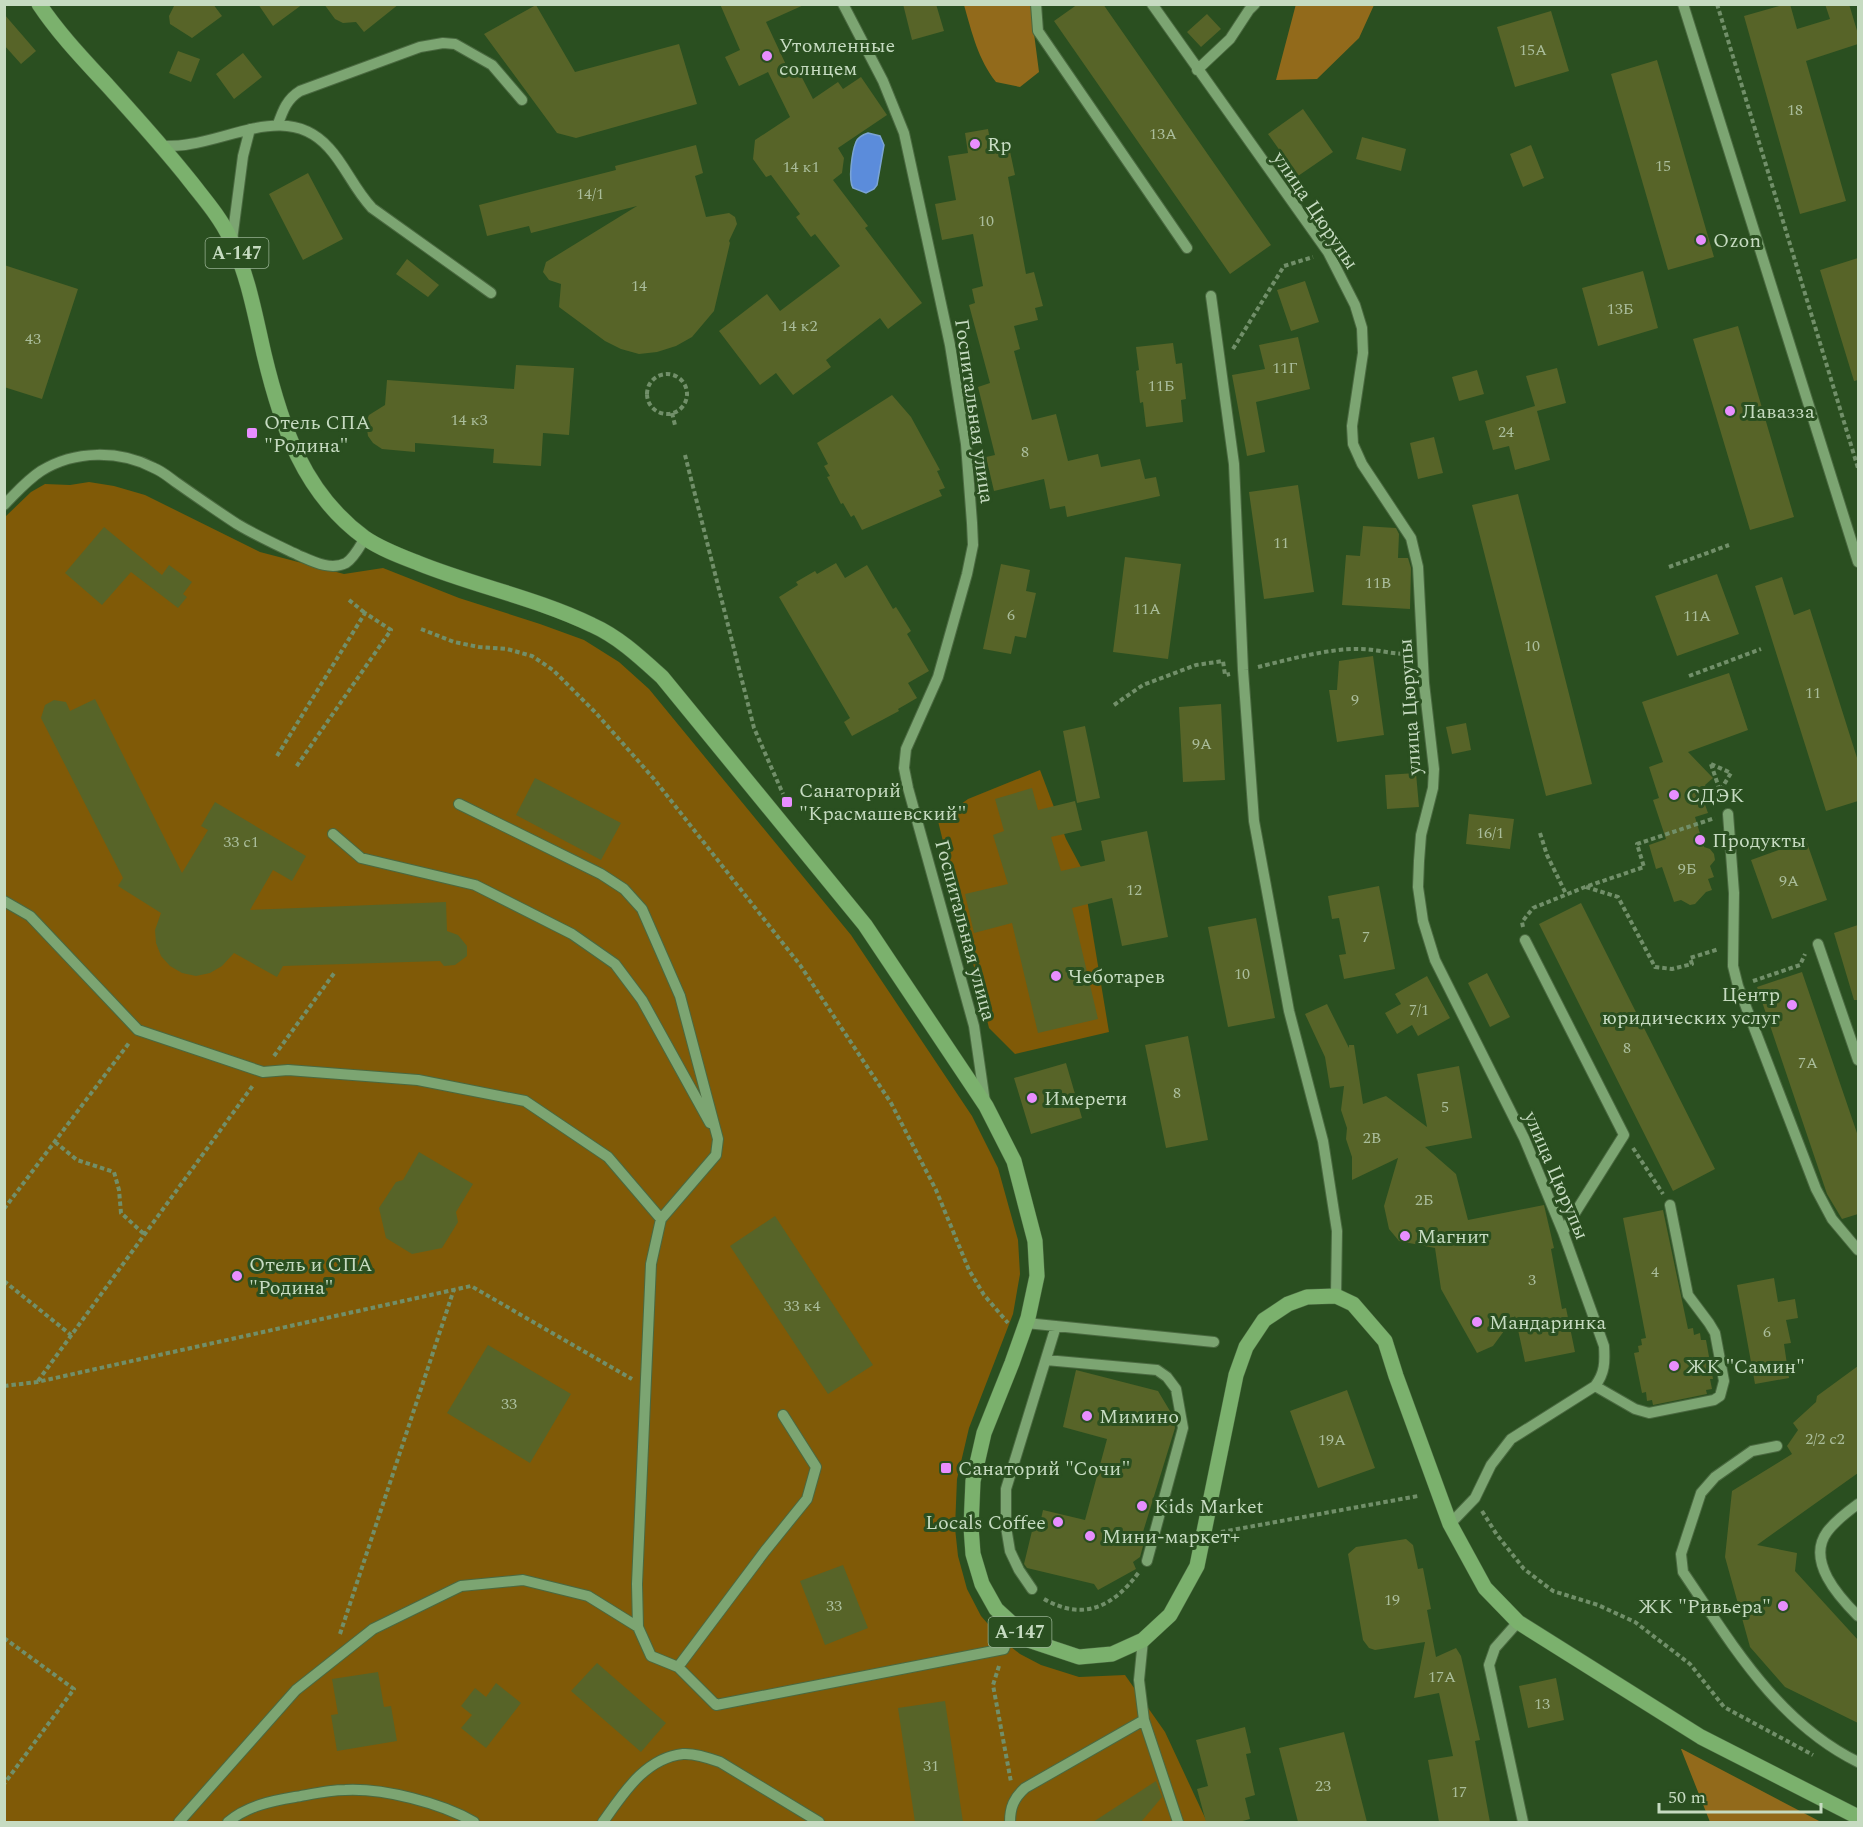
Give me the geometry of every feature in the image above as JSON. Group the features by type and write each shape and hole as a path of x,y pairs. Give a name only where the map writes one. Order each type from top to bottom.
{"main road":[{"name":"А-147","path":"39,4 57,30 163,146 221,221 232,240 253,302 264,355 285,429 295,453 314,486 365,538 386,550 452,577 545,606 594,625 632,650 662,677 865,925 986,1106 1014,1161 1035,1240 1036,1276 1019,1326 1012,1363 984,1433 973,1481 971,1527 973,1554 982,1584 996,1609 1012,1625 1031,1641 1079,1657 1112,1654 1143,1640 1170,1616 1197,1566 1236,1375 1246,1347 1264,1320 1288,1304 1307,1297 1336,1296"},
{"path":"1336,1296 1353,1304 1385,1341 1450,1524 1485,1588 1518,1622 1701,1737 1858,1817"}],"street":[{"name":"Госпитальная улица","path":"843,4 883,81 904,133 942,299 966,444 972,545 967,574 938,677 912,732 906,749 904,768 974,1026 986,1106"},
{"path":"1036,4 1038,31 1187,248"},
{"name":"улица Цюрупы","path":"1152,4 1328,252 1355,305 1362,328 1363,353 1352,426 1353,444 1362,464 1402,522 1416,551 1418,567 1424,683 1434,769 1433,788 1421,835 1419,861 1418,887 1423,921 1435,960 1524,1138 1563,1232 1604,1346 1605,1365 1601,1378 1595,1386"},
{"path":"1197,70 1230,39 1248,10 1255,4"},
{"path":"1683,4 1858,562"},
{"path":"278,124 285,105 292,96 300,91 420,47 443,43 455,44 492,65 522,100"},
{"path":"163,146 191,144 278,124 296,127 312,134 329,148 360,195 372,208 491,293"},
{"path":"232,240 243,156 250,129"},
{"path":"1211,296 1234,464 1243,670 1254,821 1289,1011 1323,1141 1337,1231 1336,1296"},
{"path":"4,505 23,485 54,464 76,457 97,454 123,458 154,468 237,524 317,563 331,566 346,563 365,538"},
{"path":"459,804 601,874 624,889 642,909 680,996 718,1139 716,1155 661,1220 651,1264 637,1584 638,1627 651,1656 678,1667 716,1706 1004,1649 1012,1625"},
{"path":"1728,814 1734,893 1733,966 1738,986 1816,1189 1832,1219 1858,1250"},
{"path":"333,834 361,858 475,885 572,934 615,964 642,1000 718,1139"},
{"path":"4,901 30,916 138,1030 262,1072 288,1070 418,1080 525,1101 608,1157 661,1220"},
{"path":"1525,940 1624,1135 1563,1232"},
{"path":"1818,944 1858,1060"},
{"path":"1450,1524 1475,1498 1491,1465 1511,1439 1595,1386 1635,1409 1649,1413 1714,1400 1720,1396 1724,1381 1715,1333 1688,1295 1670,1205"},
{"path":"1019,1326 1056,1326 1214,1342"},
{"path":"1032,1589 1010,1551 1006,1527 1006,1489 1056,1326"},
{"path":"1046,1360 1157,1370 1167,1377 1176,1389 1183,1428 1147,1561"},
{"path":"678,1667 807,1499 816,1467 783,1415"},
{"path":"1777,1446 1752,1451 1714,1477 1701,1493 1681,1554 1683,1572 1755,1677 1794,1719 1839,1753 1858,1762"},
{"path":"1858,1504 1826,1533 1820,1552 1822,1569 1835,1589 1858,1616"},
{"path":"179,1822 296,1690 373,1629 461,1586 524,1580 588,1596 638,1627"},
{"path":"1518,1622 1495,1648 1489,1665 1523,1822"},
{"path":"1143,1640 1139,1680 1144,1720 1178,1822"},
{"path":"1010,1822 1014,1797 1037,1780 1144,1720"},
{"path":"603,1822 636,1779 651,1767 668,1758 684,1754 720,1762 819,1822"},
{"path":"228,1822 237,1815 267,1802 346,1790 400,1797 430,1805 474,1822"}],"path":[{"path":"1717,4 1858,468"},
{"path":"1221,369 1284,267 1328,252"},
{"path":"662,374 676,375 682,380 687,392 683,405 672,413 666,414 654,409 648,398 649,386 662,374"},
{"path":"672,413 675,425"},
{"path":"685,456 754,728 781,784 787,802 774,812"},
{"path":"1669,567 1729,545"},
{"path":"296,767 391,630 349,600"},
{"path":"277,756 365,613"},
{"path":"421,629 454,642 507,649 532,656 553,670 596,713 654,779 800,965 891,1103 936,1191 969,1270 984,1295 1019,1326"},
{"path":"1114,705 1143,685 1196,665 1223,662 1225,675 1302,657 1357,648 1375,649 1393,654 1422,654"},
{"path":"1689,676 1761,648"},
{"path":"1525,940 1522,922 1533,908 1585,886 1644,867 1637,843 1728,814 1720,791 1711,764 1731,773 1720,791"},
{"path":"1540,833 1547,855 1566,894"},
{"path":"1585,886 1618,897 1655,967 1672,969 1692,964 1690,958 1733,945"},
{"path":"1738,986 1800,965"},
{"path":"37,1382 336,972"},
{"path":"4,1209 138,1030"},
{"path":"1624,1135 1670,1205"},
{"path":"55,1143 77,1160 114,1172 119,1190 121,1213 144,1234"},
{"path":"4,1281 71,1335"},
{"path":"4,1386 37,1382 471,1286 646,1387"},
{"path":"330,1663 454,1289"},
{"path":"1220,1532 1418,1496"},
{"path":"1475,1498 1497,1535 1524,1569 1553,1591 1598,1605 1635,1622 1690,1664 1724,1707 1817,1758"},
{"path":"1032,1589 1053,1605 1081,1611 1098,1608 1110,1602 1127,1588 1147,1561"},
{"path":"4,1638 74,1689 4,1784"},
{"path":"1004,1649 993,1685 1014,1797"}],"shaded area":[{"path":"1296,4 1374,5 1359,38 1317,79 1276,80"},
{"path":"964,5 1041,5 1032,18 1039,72 1020,87 996,82 980,55"},
{"path":"89,482 145,495 260,552 344,574 383,568 459,598 584,640 619,662 649,689 851,935 972,1116 998,1168 1018,1240 1020,1274 1013,1314 969,1428 957,1479 955,1528 958,1556 967,1589 981,1616 1001,1639 1020,1654 1041,1665 1079,1677 1125,1675 1165,1732 1207,1822 5,1822 5,517 31,492 45,484 70,485"},
{"path":"1040,770 1066,839 1082,869 1109,1032 1015,1054 989,1028 938,821 968,799"},
{"path":"1682,1749 1821,1822 1710,1822"}],"water":[{"path":"868,133 880,136 884,145 877,185 866,193 853,188 851,173 856,142 860,136"}],"building":[{"path":"175,4 213,4 222,16 192,38 170,24 169,16"},
{"path":"258,4 303,4 273,26"},
{"path":"324,4 399,4 364,32 356,22 343,23 335,19"},
{"path":"720,4 806,4 766,22 787,67 795,64 813,99 838,82 843,89 861,77 887,115 838,148 844,158 842,173 833,180 868,226 865,228 922,303 888,329 880,318 826,360 831,367 793,395 776,373 760,385 719,331 767,294 780,311 840,266 815,234 811,237 796,217 800,214 771,175 766,177 753,159 755,140 790,117 768,72 739,86 725,57 740,50"},
{"path":"903,4 936,4 944,31 912,40"},
{"path":"1078,4 1103,4 1271,245 1230,274 1054,21"},
{"path":"1790,4 1797,29 1830,19 1825,4 1849,4 1858,34 1858,44 1806,61 1846,201 1800,214 1744,16"},
{"path":"536,5 575,72 679,44 697,104 576,138 557,133 484,34"},
{"path":"1551,11 1569,71 1515,87 1497,27"},
{"path":"4,14 36,51 21,64 4,45"},
{"path":"1207,14 1221,29 1201,47 1187,32"},
{"path":"178,51 200,59 191,82 169,73"},
{"path":"243,53 262,77 234,99 216,74"},
{"path":"1657,60 1714,257 1668,270 1611,74"},
{"path":"1303,109 1333,152 1298,176 1268,134"},
{"path":"988,129 991,146 1008,142 1015,175 1008,177 1026,274 1034,272 1043,306 1035,308 1038,320 1014,326 1020,349 1014,351 1032,420 1056,414 1068,461 1098,454 1101,467 1140,459 1145,479 1156,477 1160,496 1067,517 1065,506 1050,509 1044,479 994,491 986,457 995,455 978,387 990,383 969,305 975,303 972,289 983,286 973,234 942,240 935,204 956,200 948,156 968,153 965,133"},
{"path":"1362,137 1406,149 1401,171 1356,159"},
{"path":"696,145 703,173 695,176 706,217 729,213 735,217 737,224 729,241 714,311 692,337 676,346 657,352 639,354 605,341 559,307 561,284 549,280 543,272 546,262 637,206 531,233 529,226 487,236 479,205 616,170 615,166"},
{"path":"1531,145 1544,178 1523,187 1510,154"},
{"path":"308,173 343,239 303,260 269,194"},
{"path":"1858,258 1858,380 1854,381 1820,270"},
{"path":"407,259 439,285 428,297 396,274"},
{"path":"4,265 78,289 42,399 4,387"},
{"path":"1643,271 1658,328 1598,346 1582,288"},
{"path":"1305,281 1319,322 1291,331 1277,290"},
{"path":"1738,326 1794,517 1750,530 1693,339"},
{"path":"1298,337 1310,389 1256,402 1265,452 1247,456 1232,375 1265,369 1259,345"},
{"path":"1173,343 1176,364 1182,363 1186,399 1181,400 1183,422 1146,427 1136,371 1139,370 1136,347"},
{"path":"516,365 574,368 569,435 543,433 541,466 493,463 494,449 415,443 415,452 382,449 368,436 366,422 369,415 385,405 387,380 514,389"},
{"path":"1557,368 1566,403 1537,411 1550,460 1515,470 1509,446 1493,450 1485,421 1535,406 1526,376"},
{"path":"1477,370 1484,394 1459,401 1452,377"},
{"path":"892,395 911,417 940,470 937,471 945,488 939,490 942,496 862,530 854,515 851,517 843,503 841,504 827,477 830,476 824,466 828,464 817,443"},
{"path":"1434,437 1443,473 1418,479 1410,443"},
{"path":"1298,485 1314,592 1264,599 1249,492"},
{"path":"1518,494 1592,784 1546,796 1472,505"},
{"path":"1363,526 1396,528 1399,534 1398,558 1408,558 1411,568 1410,609 1342,605 1346,555 1360,556"},
{"path":"104,527 162,575 169,565 192,582 183,594 187,597 178,608 131,572 102,605 65,573"},
{"path":"1125,557 1181,564 1168,659 1113,652"},
{"path":"836,563 845,578 867,565 893,609 896,607 911,631 907,634 929,671 908,683 917,698 898,709 899,711 852,736 844,722 850,718 779,597 798,585 796,582"},
{"path":"1001,564 1030,570 1026,591 1036,593 1026,638 1015,636 1011,654 983,649"},
{"path":"1717,574 1739,634 1677,656 1655,596"},
{"path":"1782,577 1794,615 1810,609 1858,761 1858,801 1826,811 1755,586"},
{"path":"1373,656 1384,735 1337,742 1329,690 1337,690 1339,661"},
{"path":"1729,673 1748,730 1688,752 1713,778 1705,785 1709,797 1703,799 1708,813 1695,817 1704,847 1710,849 1714,854 1715,860 1710,866 1714,877 1708,879 1712,890 1706,892 1695,904 1690,905 1681,900 1674,902 1662,867 1656,869 1649,845 1666,839 1653,800 1659,798 1649,767 1663,762 1642,702"},
{"path":"95,699 182,873 208,830 201,826 215,802 306,856 292,881 273,870 250,910 446,902 447,931 458,935 467,946 467,956 455,965 444,966 440,961 283,966 277,977 234,953 222,966 210,973 196,976 182,973 170,966 161,956 156,943 155,930 161,913 118,886 123,878 41,718 45,705 54,700 66,702 70,711"},
{"path":"1221,704 1225,780 1183,782 1179,707"},
{"path":"1466,723 1471,750 1452,754 1446,727"},
{"path":"1085,726 1100,798 1077,803 1063,731"},
{"path":"1416,773 1419,807 1387,809 1385,775"},
{"path":"535,778 621,823 601,860 516,815"},
{"path":"1032,788 1038,810 1075,801 1082,830 1051,837 1061,871 1105,861 1101,841 1147,831 1168,937 1122,946 1112,898 1072,908 1098,1019 1038,1033 1012,923 974,933 965,894 1008,884 993,835 1004,831 995,799"},
{"path":"1469,814 1514,819 1510,849 1466,844"},
{"path":"1806,840 1827,900 1772,919 1751,860"},
{"path":"1379,886 1395,969 1344,979 1339,955 1346,954 1339,918 1332,919 1328,896"},
{"path":"1581,903 1715,1169 1673,1191 1539,924"},
{"path":"1256,918 1275,1018 1228,1027 1208,927"},
{"path":"1858,925 1858,1000 1854,1000 1834,933"},
{"path":"1802,972 1858,1136 1858,1214 1842,1219 1827,1194 1757,987"},
{"path":"1487,973 1510,1017 1490,1027 1468,983"},
{"path":"1427,976 1450,1018 1418,1036 1412,1025 1397,1034 1385,1013 1401,1004 1395,994"},
{"path":"1327,1004 1349,1048 1349,1045 1354,1045 1363,1104 1386,1096 1427,1127 1417,1074 1459,1066 1472,1138 1425,1147 1456,1174 1468,1220 1544,1205 1554,1248 1551,1249 1562,1309 1566,1308 1575,1352 1525,1362 1515,1316 1493,1346 1477,1353 1441,1289 1435,1248 1399,1241 1389,1229 1384,1206 1398,1158 1352,1180 1352,1157 1341,1110 1344,1086 1330,1088 1325,1057 1305,1014"},
{"path":"1188,1036 1208,1140 1166,1148 1145,1045"},
{"path":"1066,1063 1082,1118 1031,1134 1014,1078"},
{"path":"419,1152 473,1184 456,1212 458,1222 442,1248 412,1254 386,1238 379,1208 396,1182 403,1180"},
{"path":"1663,1210 1688,1329 1693,1328 1694,1335 1700,1333 1701,1340 1706,1340 1713,1379 1710,1379 1712,1389 1706,1390 1707,1394 1653,1405 1652,1400 1647,1401 1646,1392 1642,1393 1634,1353 1639,1352 1638,1346 1642,1345 1641,1339 1646,1338 1623,1218"},
{"path":"775,1216 873,1365 828,1394 730,1246"},
{"path":"1774,1278 1778,1302 1795,1299 1798,1318 1786,1320 1791,1343 1784,1344 1789,1378 1755,1384 1737,1285"},
{"path":"488,1345 571,1394 530,1463 447,1413"},
{"name":"ЖК \"Ривьера\"","path":"1858,1366 1858,1473 1757,1545 1797,1553 1795,1571 1858,1640 1858,1723 1785,1687 1750,1647 1725,1557 1732,1491 1792,1454 1787,1446 1798,1430 1793,1423 1816,1402 1817,1396"},
{"path":"1076,1370 1158,1391 1173,1416 1175,1428 1139,1545 1143,1546 1140,1557 1133,1562 1136,1569 1098,1590 1094,1584 1027,1568 1024,1564 1032,1531 1039,1528 1043,1510 1085,1520 1107,1439 1063,1427"},
{"path":"1347,1390 1375,1468 1318,1488 1290,1411"},
{"path":"1406,1539 1413,1545 1418,1569 1423,1568 1431,1609 1427,1610 1436,1657 1456,1648 1461,1656 1480,1740 1475,1741 1490,1822 1439,1822 1428,1760 1453,1756 1439,1693 1414,1698 1425,1642 1375,1650 1369,1648 1363,1640 1348,1554 1356,1547"},
{"path":"843,1565 868,1628 825,1645 800,1581"},
{"path":"597,1663 666,1723 641,1752 571,1691"},
{"path":"378,1672 384,1707 391,1706 397,1741 337,1751 331,1715 338,1714 332,1679"},
{"path":"1556,1678 1564,1720 1528,1728 1519,1686"},
{"path":"496,1683 521,1703 486,1748 461,1728 472,1715 461,1706 475,1688 486,1697"},
{"path":"945,1701 963,1822 915,1822 898,1708"},
{"path":"1245,1727 1251,1753 1246,1754 1255,1795 1245,1798 1250,1819 1239,1822 1206,1822 1197,1789 1208,1786 1196,1740"},
{"path":"1344,1732 1367,1822 1298,1822 1279,1748"},
{"path":"1156,1781 1162,1797 1141,1822 1093,1822"}],"place":[{"name":"Утомленные солнцем","path":"767,56"},
{"name":"Rp","path":"975,144"},
{"name":"Ozon","path":"1701,240"},
{"name":"Лавазза","path":"1730,411"},
{"name":"Отель СПА \"Родина\"","path":"252,433"},
{"name":"СДЭК","path":"1674,795"},
{"name":"Санаторий \"Красмашевский\"","path":"787,802"},
{"name":"Продукты","path":"1700,840"},
{"name":"Чеботарев","path":"1056,976"},
{"name":"Центр юридических услуг","path":"1792,1005"},
{"name":"Имерети","path":"1032,1098"},
{"name":"Магнит","path":"1405,1236"},
{"name":"Отель и СПА \"Родина\"","path":"237,1276"},
{"name":"Мандаринка","path":"1477,1322"},
{"name":"ЖК \"Самин\"","path":"1674,1366"},
{"name":"Мимино","path":"1087,1416"},
{"name":"Санаторий \"Сочи\"","path":"946,1468"},
{"name":"Kids Market","path":"1142,1506"},
{"name":"Locals Coffee","path":"1058,1522"},
{"name":"Мини-маркет+","path":"1090,1536"},
{"name":"ЖК \"Ривьера\"","path":"1783,1606"}]}
